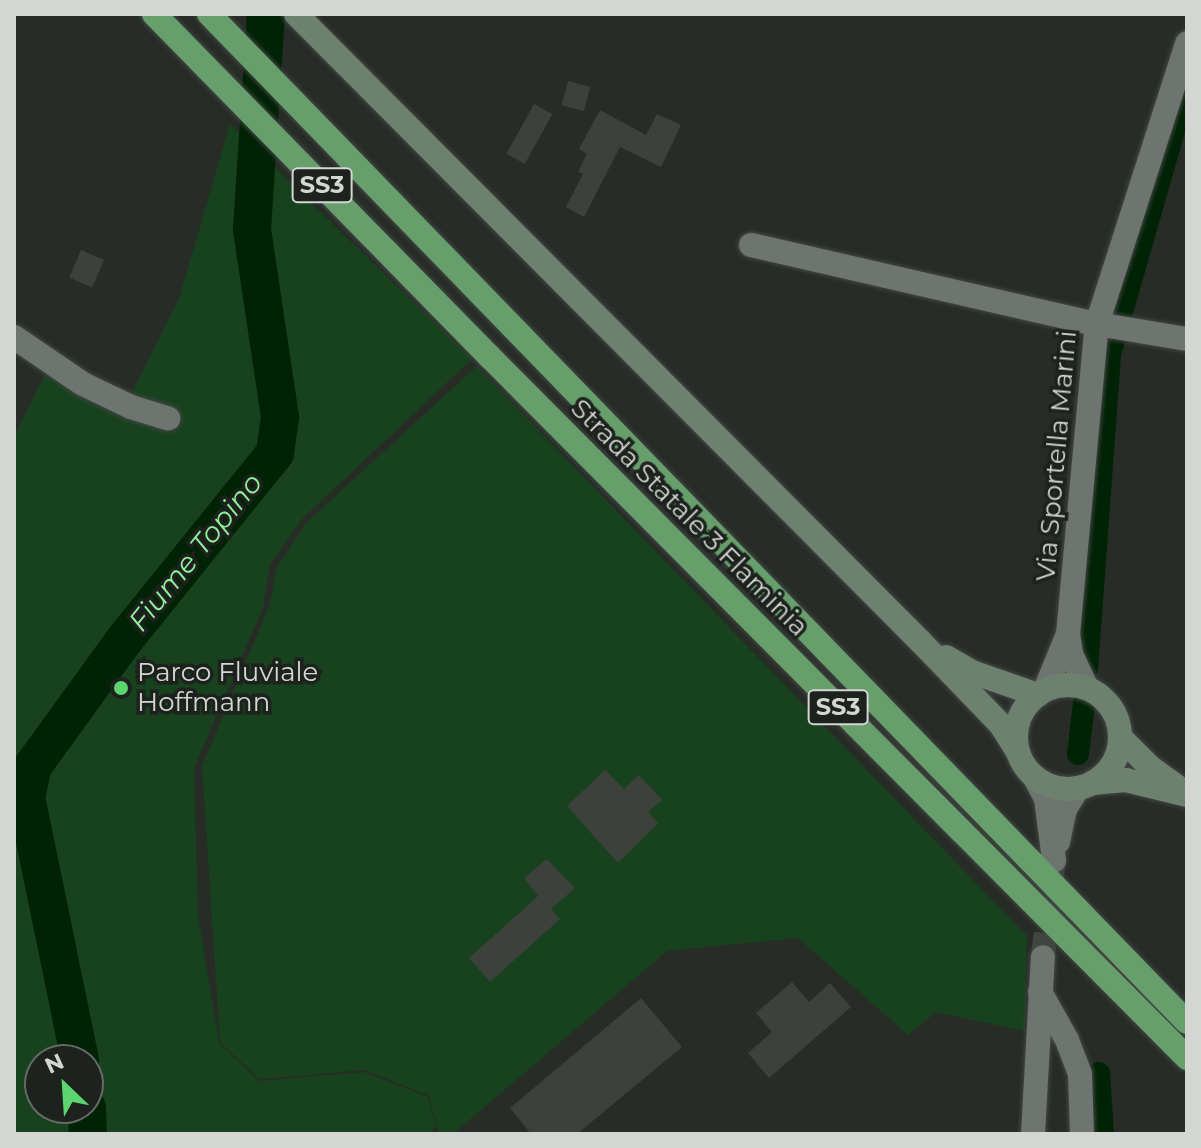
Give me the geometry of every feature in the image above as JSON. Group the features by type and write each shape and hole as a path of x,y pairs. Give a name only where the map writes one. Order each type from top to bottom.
{"highway":[{"name":"Strada Statale 3 Flaminia","path":"154,14 489,356 1187,1058"},
{"name":"Strada Statale 3 Flaminia","path":"209,14 1187,1022"}],"main road":[{"path":"296,14 920,641 1001,725 1035,778 1063,789 1126,780 1187,794"},
{"path":"920,641 972,672 1042,692 1059,686 1087,689 1111,708 1120,737 1150,767 1187,794"},
{"name":"Via Sportella Marini","path":"1018,752 1019,720 1042,692"},
{"path":"1085,786 1112,764 1120,737"}],"street":[{"name":"Via Sportella Marini","path":"1042,692 1068,634 1098,324 1187,43"},
{"path":"751,245 1098,324 1187,339"},
{"path":"14,337 83,384 131,407 168,418"},
{"path":"1068,634 1071,654 1087,689"},
{"path":"1035,778 1046,799 1054,860 1065,809 1085,786"},
{"path":"1033,1134 1043,957"},
{"path":"1040,992 1067,1040 1080,1074 1082,1134"}],"green space":[{"name":"Parco Fluviale Hoffmann","path":"230,124 472,359 302,519 270,565 263,608 194,768 198,916 219,1043 259,1081 364,1072 428,1097 436,1127 428,1134 14,1134 14,437 47,370 123,411 179,299"},
{"path":"477,366 1027,936 1025,1031 936,1012 908,1035 798,938 667,951 453,1134 439,1134 429,1096 365,1070 259,1079 220,1042 202,766 270,604 276,569 306,523"}],"building":[{"path":"568,81 590,87 584,111 562,105"},
{"path":"534,104 552,114 525,164 506,154"},
{"path":"600,110 646,135 657,114 681,125 661,167 620,147 584,217 566,207 583,174 578,172 587,154 579,149"},
{"path":"81,250 104,260 92,287 69,278"},
{"path":"605,770 624,789 639,775 662,800 648,812 658,823 618,863 567,806"},
{"path":"547,859 575,888 551,909 560,919 490,982 469,958 538,896 524,878"},
{"path":"792,982 809,1002 830,983 851,1007 769,1078 748,1053 772,1032 756,1013"},
{"path":"641,998 682,1047 577,1134 531,1134 510,1108"}],"waterway":[{"name":"Fiume Topino","path":"77,1044 26,798 33,766 125,639 275,453 280,417 252,229 266,14"},
{"path":"1087,669 1110,354 1187,85"},
{"path":"1078,754 1084,703"},
{"path":"1099,1073 1103,1134"},
{"name":"Fiume Topino","path":"88,1124 88,1134"}],"tunnel":[{"path":"1043,957 1053,866"}],"place":[{"name":"Parco Fluviale Hoffmann","path":"121,688"}]}
